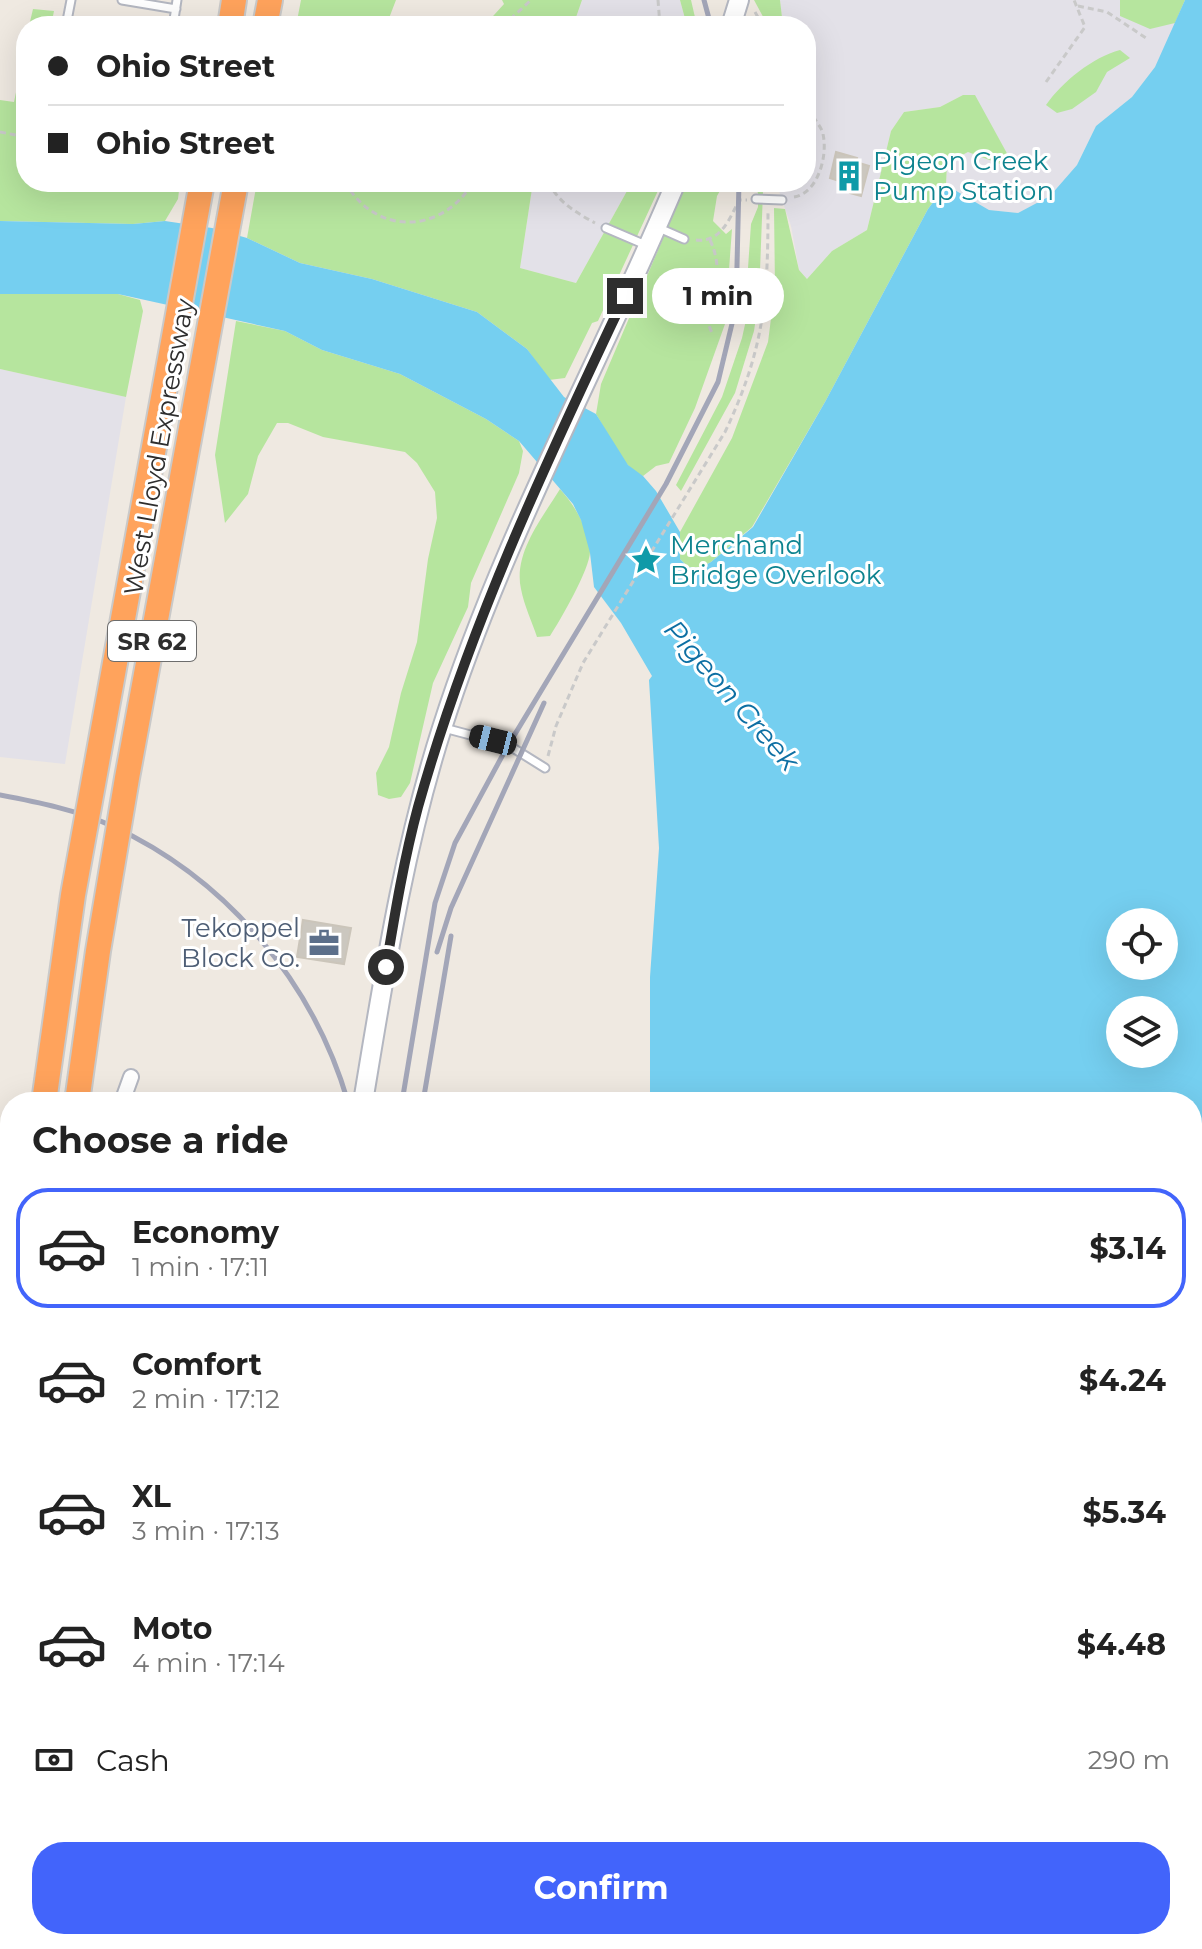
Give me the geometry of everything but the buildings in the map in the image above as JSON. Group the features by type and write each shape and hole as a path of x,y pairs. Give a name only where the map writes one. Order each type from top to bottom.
{"highway":[{"name":"West Lloyd Expressway","path":"45,1092 73,895 200,192"},
{"name":"West Lloyd Expressway","path":"78,1092 127,778 234,192"}],"street":[{"path":"365,1092 400,887 417,810 442,727 476,630 518,526 672,192"},
{"path":"126,1092 131,1077"}],"lane":[{"path":"122,0 176,9"},
{"path":"175,16 177,0"},
{"path":"756,199 782,200"},
{"path":"657,227 684,239"},
{"path":"606,228 648,246"},
{"path":"442,727 508,745 545,768"}],"path":[{"path":"514,16 531,0"},
{"path":"1075,3 1107,12 1146,38"},
{"path":"1046,82 1085,27 1075,3"},
{"path":"816,121 823,133 822,160 816,178"},
{"path":"352,192 360,203 377,215 399,222 421,222 445,213 466,192"},
{"path":"553,192 573,211 606,228"},
{"path":"782,200 803,196 807,192"},
{"path":"684,239 710,240 725,227 739,200 756,199"},
{"path":"545,768 556,726 583,663 725,432 748,379 757,351 768,283 768,199"},
{"path":"710,240 717,254 718,282 705,316 712,333"}],"shaded area":[{"path":"582,0 680,0 684,16 576,16"},
{"path":"780,0 1185,0 1155,67 1132,97 1096,126 1077,165 1051,196 1018,213 989,210 946,185 947,163 968,152 1008,167 1009,157 974,95 963,95 940,107 904,112 891,131 867,230 832,251 807,279 799,270 791,226 779,192 816,192 816,16 782,16"},
{"path":"531,192 626,192 576,283 520,268"},
{"path":"0,369 126,397 65,764 0,757"}],"green space":[{"path":"301,0 396,0 390,16 298,16"},
{"path":"502,0 582,0 576,16 493,16 504,4"},
{"path":"680,0 691,0 695,16 684,16"},
{"path":"754,0 780,0 782,16 763,16"},
{"path":"1120,0 1185,0 1175,23 1150,29 1120,16"},
{"path":"33,9 54,11 53,16 31,16"},
{"path":"1120,50 1130,58 1107,72 1096,92 1072,109 1057,113 1046,105 1079,72 1099,58"},
{"path":"16,92 16,192 179,192 165,221 133,224 0,221 0,100 14,102"},
{"path":"963,95 975,95 1009,157 1008,167 968,152 947,163 946,185 928,209 825,402 752,527 711,562 700,568 688,567 680,559 680,532 732,438 768,342 775,287 774,208 785,209 799,270 807,279 832,251 867,230 891,131 904,112 940,107"},
{"path":"255,192 531,192 520,268 576,283 626,192 657,192 598,321 592,323 565,378 549,380 527,349 477,312 372,279 300,263 247,238"},
{"path":"683,192 719,192 713,221 726,234 732,229 725,324 695,408 669,463 656,466 643,476 628,465 596,414 601,384"},
{"path":"763,192 759,297 754,331 735,393 681,491 676,485 722,397 742,338 752,293 748,268 751,224 758,207 758,193"},
{"path":"0,294 118,294 140,300 143,311 126,397 0,369"},
{"path":"236,321 285,331 322,350 400,374 486,419 519,441 523,451 519,473 471,583 468,607 433,683 410,783 401,797 389,799 378,795 376,773 389,747 417,642 437,518 435,492 417,463 405,452 323,437 288,423 277,423 258,456 248,494 225,523 215,455"},
{"path":"560,489 584,525 589,542 589,559 574,594 550,636 537,637 521,589 521,562 531,536"}],"water":[{"name":"Pigeon Creek","path":"1185,0 1202,0 1202,1092 650,1092 650,977 659,848 649,680 652,676 621,623 594,587 590,553 573,504 519,441 486,419 400,374 322,350 285,331 118,294 0,294 0,221 133,224 165,221 212,228 247,238 300,263 372,279 477,312 527,349 564,397 596,414 628,465 656,491 680,532 680,559 688,567 700,568 753,527 825,402 928,209 946,185 989,210 1018,213 1050,196 1077,165 1096,126 1132,97 1155,67"}],"railway":[{"path":"704,0 708,16"},
{"path":"404,1092 435,903 455,843 506,749 666,484 718,382 736,307 739,192"},
{"path":"437,952 451,908 544,703"},
{"path":"0,795 71,811 112,826 154,848 228,905 260,939 313,1016 345,1092"},
{"path":"425,1092 451,936"}],"place":[{"name":"Pigeon Creek Pump Station","path":"849,176"},
{"name":"Merchand Bridge Overlook","path":"646,560"},
{"name":"Tekoppel Block Co.","path":"324,943"}],"route":[{"path":"386,967 417,810 476,630 518,526 625,296"}]}
